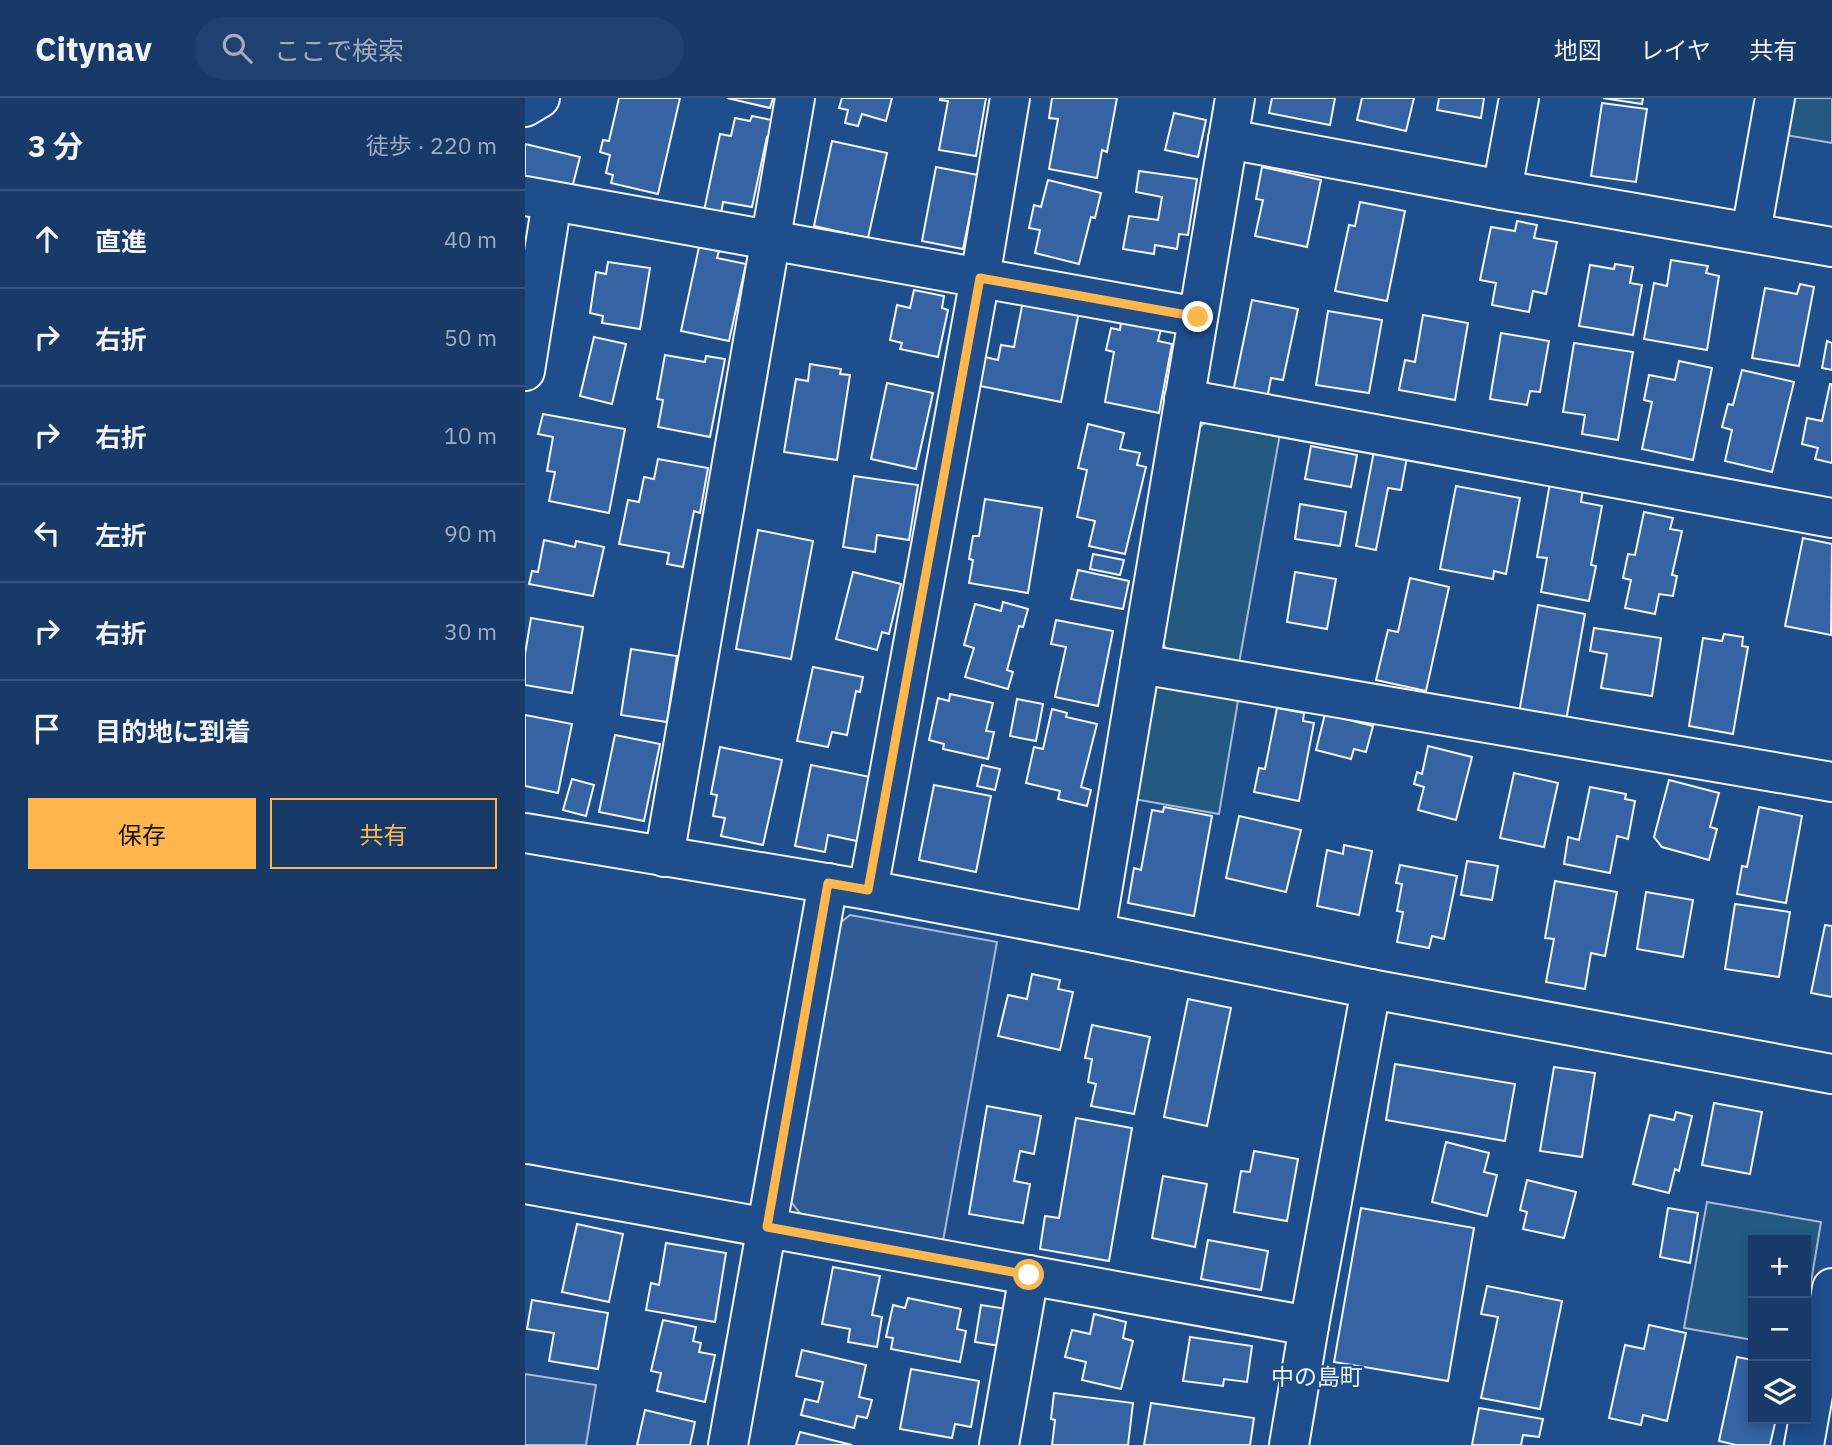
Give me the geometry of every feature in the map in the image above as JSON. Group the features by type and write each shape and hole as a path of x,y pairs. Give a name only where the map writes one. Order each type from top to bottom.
{"street":[{"path":"525,107 540,98"},
{"path":"664,857 795,98"},
{"path":"868,890 980,278 1010,98"},
{"path":"1095,933 1234,98"},
{"path":"1502,190 1519,98"},
{"path":"1751,232 1775,98"},
{"path":"1228,139 1832,247"},
{"path":"525,371 539,199 1198,317"},
{"path":"1184,399 1832,518"},
{"path":"1140,664 1832,782"},
{"path":"525,833 868,890 1371,989 1832,1074"},
{"path":"729,1445 828,883"},
{"path":"1289,1445 1371,989"},
{"path":"525,1184 1309,1326"},
{"path":"999,1445 1029,1275"},
{"path":"1804,1445 1826,1358 1832,1288"}],"shaded area":[{"path":"1787,98 1832,98 1832,143 1780,134"},
{"path":"1211,418 1281,428 1238,669 1172,657 1158,636 1190,435"},
{"path":"1167,677 1240,689 1219,814 1128,798 1146,691"},
{"path":"850,915 997,942 943,1241 803,1217 784,1193 831,930"},
{"path":"1707,1202 1821,1222 1811,1282 1811,1235 1748,1235 1748,1339 1684,1328"},
{"path":"525,1374 596,1385 586,1445 525,1445"}],"building":[{"path":"619,98 680,98 658,194 611,183 613,175 606,173 610,155 600,152 603,140 609,141"},
{"path":"727,98 773,98 770,108"},
{"path":"842,98 892,98 886,121 862,114 858,126 845,123 848,110 839,108"},
{"path":"940,98 986,98 976,156 939,150 948,101"},
{"path":"1052,98 1117,98 1107,152 1102,150 1097,178 1049,169 1058,119 1049,118"},
{"path":"1272,98 1335,98 1330,125 1269,113"},
{"path":"1362,98 1414,98 1406,131 1357,120"},
{"path":"1439,98 1484,98 1481,118 1437,110"},
{"path":"1603,98 1643,98 1642,104"},
{"path":"1602,103 1647,109 1636,182 1591,176"},
{"path":"1174,113 1206,120 1198,157 1165,150"},
{"path":"752,116 776,121 773,138 767,137 752,207 723,202 721,214 704,211 720,134 731,136 735,118 750,121"},
{"path":"832,141 887,153 868,238 814,226"},
{"path":"525,144 580,157 571,192 525,180"},
{"path":"936,167 978,175 963,249 922,241"},
{"path":"1262,167 1321,180 1307,247 1255,236 1263,200 1256,199"},
{"path":"1139,171 1197,179 1188,235 1179,234 1177,249 1155,245 1154,254 1123,249 1129,216 1158,220 1162,197 1136,192"},
{"path":"1048,180 1101,193 1095,218 1091,217 1079,264 1035,253 1040,230 1029,228 1034,205 1041,207"},
{"path":"1360,202 1405,211 1387,301 1335,291 1349,225 1355,226"},
{"path":"1517,221 1537,225 1534,238 1557,242 1546,294 1533,291 1529,312 1492,305 1496,283 1480,280 1491,227 1515,231"},
{"path":"699,247 719,251 717,258 746,264 729,341 681,331"},
{"path":"1671,260 1708,266 1706,273 1719,276 1707,350 1644,339 1654,283 1667,286"},
{"path":"608,262 650,268 640,329 602,323 603,316 590,313 596,272 606,274"},
{"path":"1615,264 1633,267 1630,283 1642,285 1633,335 1579,326 1590,265 1614,269"},
{"path":"1800,284 1814,287 1799,366 1752,358 1765,288 1797,294"},
{"path":"914,290 944,296 942,308 948,310 938,357 900,349 902,343 890,340 897,305 910,308"},
{"path":"1252,300 1298,309 1283,380 1271,378 1267,399 1233,392"},
{"path":"1023,301 1079,312 1061,402 980,386 985,357 998,360 1001,345 1014,347"},
{"path":"1328,311 1382,320 1369,393 1316,385"},
{"path":"1423,315 1468,323 1455,400 1399,390 1405,360 1415,362"},
{"path":"1121,322 1161,329 1158,341 1172,344 1159,413 1105,402 1114,352 1106,350 1111,328 1120,330"},
{"path":"1501,333 1549,341 1540,392 1530,391 1527,405 1490,399"},
{"path":"594,337 626,344 612,404 580,396"},
{"path":"1827,341 1832,343 1832,370 1822,368"},
{"path":"1574,343 1633,352 1618,440 1582,434 1585,415 1563,412"},
{"path":"665,355 705,362 706,356 725,359 710,437 658,427 663,400 657,399"},
{"path":"1679,361 1712,368 1693,460 1642,449 1652,402 1644,400 1649,375 1675,380"},
{"path":"810,364 841,369 840,374 850,375 837,460 784,452 796,379 808,381"},
{"path":"1742,370 1794,382 1772,472 1725,461 1732,430 1722,427 1728,404 1733,405"},
{"path":"887,383 933,393 916,469 871,459"},
{"path":"1830,384 1832,463 1815,459 1818,448 1802,444 1807,418 1822,421"},
{"path":"543,414 625,429 609,513 549,501 555,472 547,471 553,437 538,434"},
{"path":"1088,424 1124,433 1120,449 1140,453 1137,465 1146,467 1125,554 1089,546 1095,521 1077,517 1087,470 1078,468"},
{"path":"1311,446 1357,455 1351,487 1305,479"},
{"path":"1374,451 1407,457 1401,490 1388,488 1376,550 1356,546"},
{"path":"658,459 708,468 700,513 694,511 683,567 667,564 669,553 619,544 628,500 639,502 644,477 654,479"},
{"path":"854,476 918,485 909,540 877,535 875,552 843,547"},
{"path":"1550,483 1583,488 1581,502 1602,506 1591,565 1596,566 1589,601 1541,592 1547,558 1537,557"},
{"path":"1456,486 1520,498 1506,574 1494,571 1493,579 1440,569"},
{"path":"985,499 1042,508 1028,593 969,583 973,536 979,536"},
{"path":"1300,504 1346,512 1340,546 1295,539"},
{"path":"1644,512 1673,518 1670,529 1682,531 1672,575 1677,576 1673,596 1659,594 1655,614 1625,608 1631,580 1623,578 1628,554 1635,555"},
{"path":"758,530 813,541 791,659 736,649"},
{"path":"1803,538 1832,544 1831,635 1785,626"},
{"path":"544,540 575,547 576,541 604,547 593,596 529,584 532,571 538,572"},
{"path":"1093,554 1124,560 1120,575 1090,569"},
{"path":"1078,570 1129,581 1123,609 1071,599"},
{"path":"853,572 901,584 889,634 882,632 877,650 836,639"},
{"path":"1295,572 1336,579 1327,629 1287,622"},
{"path":"1410,578 1449,587 1426,691 1376,680 1388,630 1398,632"},
{"path":"1003,602 1028,609 1023,627 1019,626 1007,670 1013,672 1008,689 965,677 974,648 964,645 975,604 1001,611"},
{"path":"1538,605 1585,614 1566,721 1519,713"},
{"path":"531,618 583,627 572,693 525,685 525,654"},
{"path":"1056,620 1113,631 1098,706 1055,697 1066,647 1051,644"},
{"path":"1594,628 1661,638 1652,696 1601,688 1607,654 1590,651"},
{"path":"1724,634 1743,637 1742,646 1748,647 1733,734 1689,726 1703,638 1722,641"},
{"path":"631,649 677,656 667,722 621,715"},
{"path":"813,667 863,677 860,692 856,691 847,735 832,732 828,747 797,741"},
{"path":"950,694 993,703 986,731 994,732 988,759 943,749 944,744 929,740 938,698 949,701"},
{"path":"1017,699 1043,704 1036,741 1010,736"},
{"path":"1277,708 1304,713 1303,721 1314,723 1299,801 1254,792 1259,768 1265,769"},
{"path":"1052,709 1067,713 1066,717 1097,724 1081,787 1091,790 1087,806 1058,799 1060,791 1026,783 1034,747 1043,749"},
{"path":"1325,714 1373,726 1366,752 1354,749 1351,759 1316,750"},
{"path":"525,715 572,724 558,793 525,786"},
{"path":"615,735 660,744 644,821 599,812"},
{"path":"1428,746 1472,757 1456,820 1418,810 1424,787 1414,784 1417,772 1422,774"},
{"path":"720,747 782,760 763,845 721,836 725,818 713,816 717,795 711,794"},
{"path":"811,765 870,777 857,841 828,835 825,852 795,846"},
{"path":"982,765 1000,769 995,790 977,786"},
{"path":"1514,773 1558,783 1544,847 1500,838"},
{"path":"572,779 594,785 586,816 563,810"},
{"path":"1669,780 1719,793 1710,827 1717,829 1709,860 1662,847 1654,837"},
{"path":"934,785 991,796 976,872 919,860"},
{"path":"1590,787 1626,794 1625,799 1635,801 1628,839 1617,836 1610,873 1564,864 1568,837 1579,840"},
{"path":"1164,807 1212,816 1194,916 1128,903 1134,868 1141,870 1152,810 1163,812"},
{"path":"1759,807 1802,816 1786,903 1737,894 1742,866 1747,867"},
{"path":"1239,816 1301,830 1286,892 1226,878"},
{"path":"1344,845 1372,851 1359,915 1317,906 1327,850 1343,854"},
{"path":"1467,861 1498,866 1492,900 1461,895"},
{"path":"1400,865 1457,876 1444,939 1432,936 1429,948 1397,942 1403,912 1397,911 1402,884 1396,883"},
{"path":"1555,881 1617,892 1605,956 1591,953 1585,989 1546,982 1554,939 1545,938"},
{"path":"1646,892 1693,900 1683,957 1637,949"},
{"path":"1735,904 1790,912 1779,977 1725,969"},
{"path":"1825,925 1832,926 1832,997 1811,993"},
{"path":"1032,974 1060,980 1058,989 1073,992 1060,1050 998,1036 1008,995 1027,999"},
{"path":"1188,999 1231,1008 1207,1126 1164,1117"},
{"path":"1092,1025 1150,1037 1134,1114 1091,1106 1096,1084 1088,1082 1092,1059 1085,1058"},
{"path":"1395,1064 1515,1084 1505,1141 1386,1120"},
{"path":"1554,1067 1595,1073 1582,1157 1540,1151"},
{"path":"1714,1103 1762,1112 1750,1174 1702,1165"},
{"path":"987,1106 1041,1116 1034,1154 1020,1151 1014,1181 1030,1184 1023,1223 969,1214"},
{"path":"1676,1112 1692,1116 1679,1171 1675,1169 1669,1193 1633,1184 1650,1115 1674,1120"},
{"path":"1076,1118 1132,1128 1109,1261 1040,1249 1045,1216 1059,1218"},
{"path":"1446,1142 1489,1153 1484,1172 1497,1175 1487,1216 1432,1202"},
{"path":"1254,1151 1298,1159 1287,1221 1234,1212 1241,1171 1250,1172"},
{"path":"1163,1176 1207,1184 1195,1247 1152,1238"},
{"path":"1527,1180 1576,1192 1564,1238 1523,1229 1527,1212 1520,1210"},
{"path":"1361,1208 1474,1228 1448,1381 1334,1362"},
{"path":"1668,1208 1698,1213 1690,1263 1660,1257"},
{"path":"577,1224 623,1234 609,1302 562,1292"},
{"path":"1208,1240 1268,1251 1261,1290 1201,1279"},
{"path":"666,1243 726,1253 715,1322 646,1310 651,1283 659,1285"},
{"path":"833,1267 880,1276 872,1315 882,1317 877,1347 848,1342 850,1329 822,1324"},
{"path":"1487,1286 1562,1301 1540,1409 1481,1398 1498,1317 1481,1314"},
{"path":"908,1298 961,1309 957,1329 966,1331 960,1362 891,1349 893,1338 886,1337 893,1305 905,1308"},
{"path":"532,1300 608,1313 598,1369 549,1361 554,1333 527,1329"},
{"path":"981,1305 1007,1309 1000,1346 975,1342"},
{"path":"1094,1314 1126,1322 1123,1338 1133,1341 1121,1389 1082,1380 1086,1362 1065,1357 1072,1330 1090,1334"},
{"path":"663,1320 696,1327 693,1341 701,1343 699,1352 715,1355 705,1402 657,1391 661,1373 651,1371"},
{"path":"1649,1325 1686,1333 1667,1421 1643,1415 1641,1425 1609,1418 1625,1345 1644,1349"},
{"path":"1190,1337 1252,1346 1247,1382 1224,1379 1223,1386 1183,1381"},
{"path":"802,1350 866,1365 859,1397 872,1400 867,1418 857,1416 854,1428 801,1415 805,1399 818,1402 823,1382 796,1376"},
{"path":"1737,1357 1748,1359 1748,1424 1775,1424 1770,1445 1736,1445 1719,1441"},
{"path":"911,1369 979,1381 971,1427 955,1424 952,1438 900,1429"},
{"path":"1054,1393 1133,1403 1128,1445 1052,1445"},
{"path":"1151,1403 1254,1418 1250,1445 1144,1445"},
{"path":"1479,1408 1543,1419 1539,1437 1523,1435 1521,1445 1472,1445"},
{"path":"645,1410 695,1422 690,1445 637,1445"},
{"path":"800,1432 852,1445 796,1445"}],"district":[{"name":"中の島町","path":"1317,1377"}],"route":[{"path":"1029,1275 767,1227 828,883 868,890 980,278 1198,317"}]}
